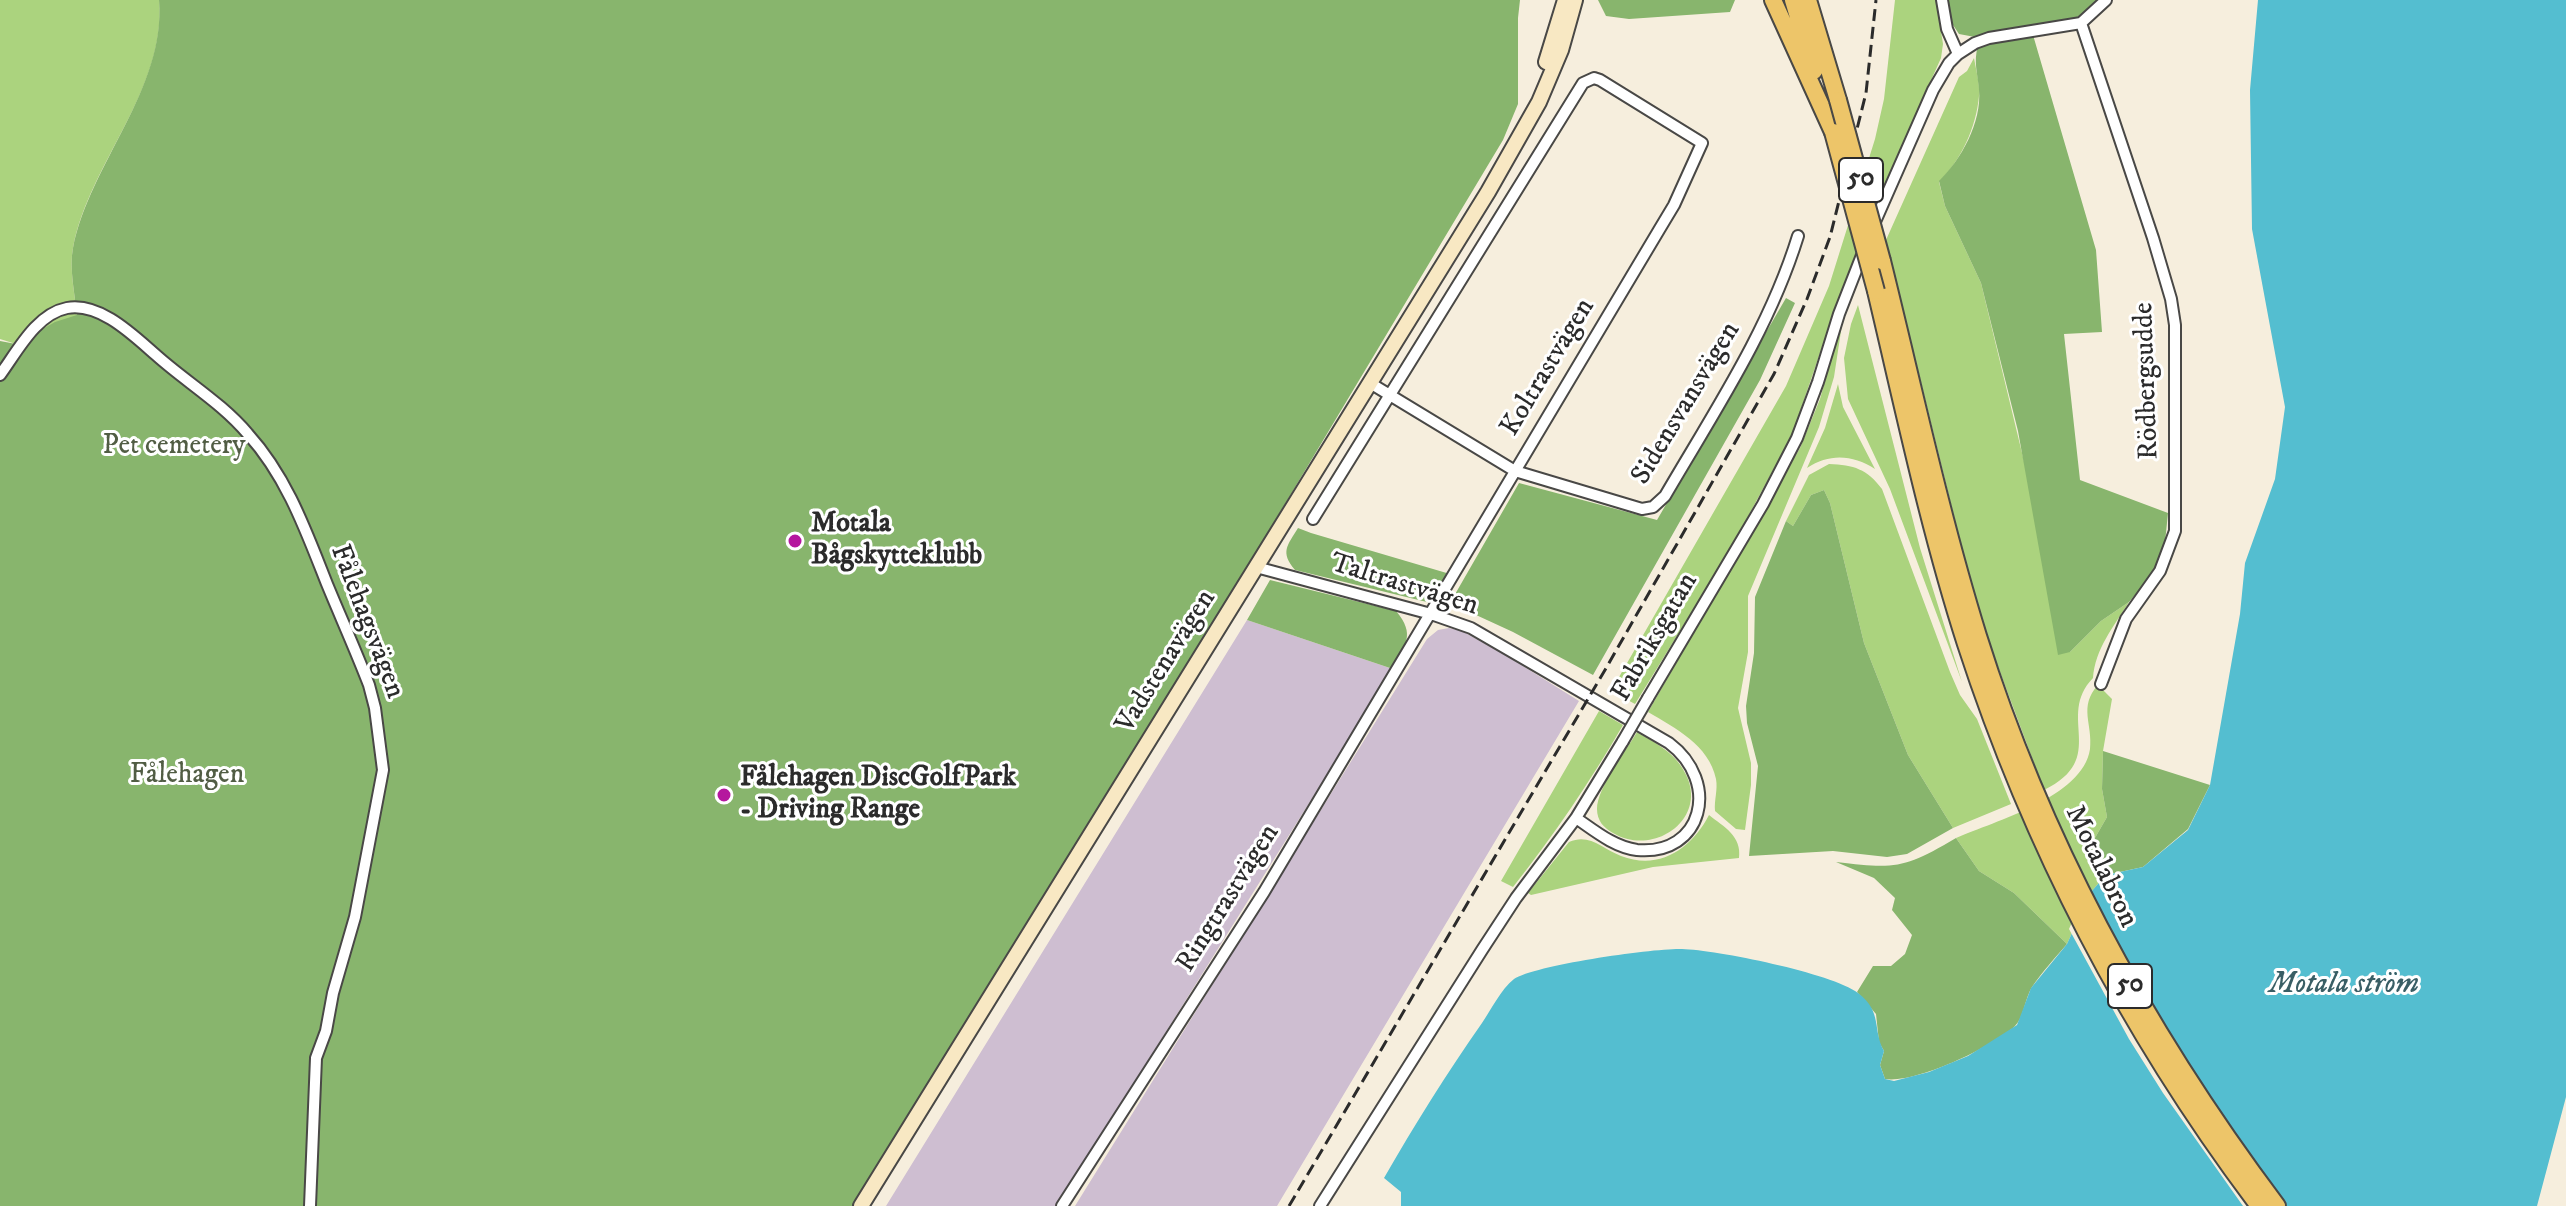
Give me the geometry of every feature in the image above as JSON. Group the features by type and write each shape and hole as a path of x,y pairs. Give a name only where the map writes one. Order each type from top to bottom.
{"highway":[{"name":"50","path":"1773,0 1833,132"},
{"name":"50","path":"1793,0 1876,291 1951,593 2011,749"},
{"name":"50","path":"1811,4 1882,261 1964,588 1995,684 2011,749"},
{"name":"Motalabron","path":"2011,749 2060,882 2118,994 2205,1133 2259,1206"},
{"name":"Motalabron","path":"2011,749 2131,987 2186,1078 2277,1206"}],"main road":[{"name":"Vadstenavägen","path":"1514,144 1551,47 1565,0"},
{"name":"Vadstenavägen","path":"861,1206 1370,383 1539,102 1561,50 1575,0"}],"street":[{"path":"1944,1 1947,29 1958,54 1989,38 2081,23 2106,0"},
{"name":"Rödbergsudde","path":"2081,23 2153,238 2171,299 2175,325 2175,531 2160,571 2126,619 2101,684"},
{"name":"Fabriksgatan","path":"1320,1206 1516,898 1576,818 1763,504 1797,438 1839,314 1886,194 1933,90 1958,54"},
{"name":"Koltrastvägen","path":"1390,395 1583,83 1594,78 1702,143 1674,205 1431,614"},
{"name":"Sidensvansvägen","path":"1370,383 1515,471 1642,509 1659,503 1734,379 1777,294 1798,236"},
{"name":"Fålehagsvägen","path":"0,375 42,321 67,308 85,308 99,313 134,336 223,409 267,457 299,515 354,648 375,708 383,770 355,917 316,1058 310,1206"},
{"path":"1313,519 1390,395"},
{"name":"Taltrastvägen","path":"1256,567 1431,614 1491,638 1669,743 1696,773 1701,794 1697,814 1690,827 1670,844 1645,850 1624,847 1576,818"},
{"name":"Ringtrastvägen","path":"1062,1206 1264,892 1431,614"}],"shaded area":[{"path":"1247,620 1393,669 1057,1206 886,1206"},
{"path":"1449,628 1462,631 1507,656 1579,701 1277,1206 1075,1206 1427,639 1438,630"}],"green space":[{"path":"0,0 159,0 158,33 151,64 140,95 94,186 73,248 72,273 77,316 16,344 0,339"},
{"path":"159,0 1520,0 1518,104 1503,140 1249,564 852,1206 0,1206 0,341 16,344 55,322 77,315 72,273 73,248 95,186 151,64 158,33"},
{"path":"1598,0 1735,0 1730,12 1629,19 1606,16"},
{"path":"1895,0 1936,0 1943,44 1941,58 1881,192 1834,312 1792,435 1731,548 1635,704 1611,691 1786,386 1829,286 1875,139 1884,99"},
{"path":"1947,0 2108,0 2094,15 1975,37 1959,34 1951,22"},
{"path":"2033,35 2096,250 2102,332 2064,334 2080,480 2168,513 2163,562 2129,602 2101,621 2070,652 2058,655 2018,431 1981,283 1945,206 1939,181 1962,151 1977,115 1978,46"},
{"path":"1974,58 1979,91 1975,120 1961,154 1939,182 1945,206 1981,283 2070,652 2101,621 2129,602 2101,648 2093,678 2083,693 2074,764 2063,778 2044,790 1990,645 1967,569 1886,240 1959,77 1967,71"},
{"path":"1786,298 1795,303 1760,380 1593,675 1513,632 1450,603 1519,483 1657,520"},
{"path":"1858,305 1920,548 1962,682 1890,489 1848,399 1844,358"},
{"path":"1843,318 1834,377 1819,427 1748,596 1748,652 1738,708 1751,763 1751,785 1745,830 1736,829 1715,811 1716,779 1706,756 1690,739 1648,712 1800,448 1820,399"},
{"path":"1838,384 1843,407 1875,469 1841,458 1824,460 1807,468 1825,428"},
{"path":"1829,464 1859,469 1882,489 1950,672 1960,695 1977,719 2011,804 1953,828 1908,755 1864,643 1830,503 1824,490 1811,495 1793,526 1786,521 1809,475"},
{"path":"1824,490 1830,503 1864,643 1908,755 1953,828 1907,854 1887,857 1833,851 1749,856 1758,766 1746,706 1754,653 1755,597 1786,521 1793,526 1811,495"},
{"path":"1298,528 1450,574 1431,603 1295,570 1286,554"},
{"path":"1270,580 1396,611 1407,633 1393,669 1247,620"},
{"path":"2098,685 2112,699 2103,751 2102,789 2107,817 2088,850 2106,875 2090,893 2067,944 2014,893 1979,871 1956,838 2035,805 2072,781 2084,766 2090,749 2087,708"},
{"path":"1599,711 1623,725 1571,808 1513,887 1501,881"},
{"path":"1637,732 1675,758 1690,788 1690,804 1674,829 1646,840 1629,839 1613,833 1602,824 1597,813 1598,800 1607,780"},
{"path":"2103,751 2210,785 2188,829 2143,867 2106,875 2088,850 2107,817 2102,789"},
{"path":"1709,815 1735,838 1739,858 1653,867 1531,895 1528,893 1569,842 1583,839 1621,856 1649,861 1673,854 1684,846"},
{"path":"1956,838 1979,871 2014,893 2067,944 2032,987 2018,1022 2004,1035 1934,1070 1915,1076 1885,1079 1880,1065 1884,1051 1879,1042 1876,1014 1857,992 1873,966 1891,966 1905,954 1912,935 1892,910 1895,898 1874,878 1836,862 1872,866 1899,864 1924,856"}],"water":[{"name":"Motala ström","path":"2258,0 2566,0 2566,1097 2537,1206 1401,1206 1401,1192 1384,1178 1419,1118 1514,979 1545,968 1595,958 1682,949 1746,958 1800,971 1844,985 1866,1000 1874,1014 1884,1051 1880,1065 1885,1079 1894,1081 1929,1072 1968,1056 2017,1025 2031,988 2067,944 2090,893 2106,875 2143,867 2188,830 2210,785 2240,614 2245,563 2275,479 2285,407 2252,229 2250,90"}],"pier":[{"path":"2086,891 2160,1021 2250,1158 2287,1206 2243,1206 2163,1093 2129,1039 2069,929"}],"railway":[{"path":"1289,1206 1605,670 1774,374 1830,237 1866,93 1876,0"}],"place":[{"name":"Motala Bågskytteklubb","path":"795,541"},
{"name":"Fålehagen DiscGolfPark - Driving Range","path":"724,795"}],"park label":[{"name":"Pet cemetery","path":"174,447"},
{"name":"Fålehagen","path":"187,776"}]}
